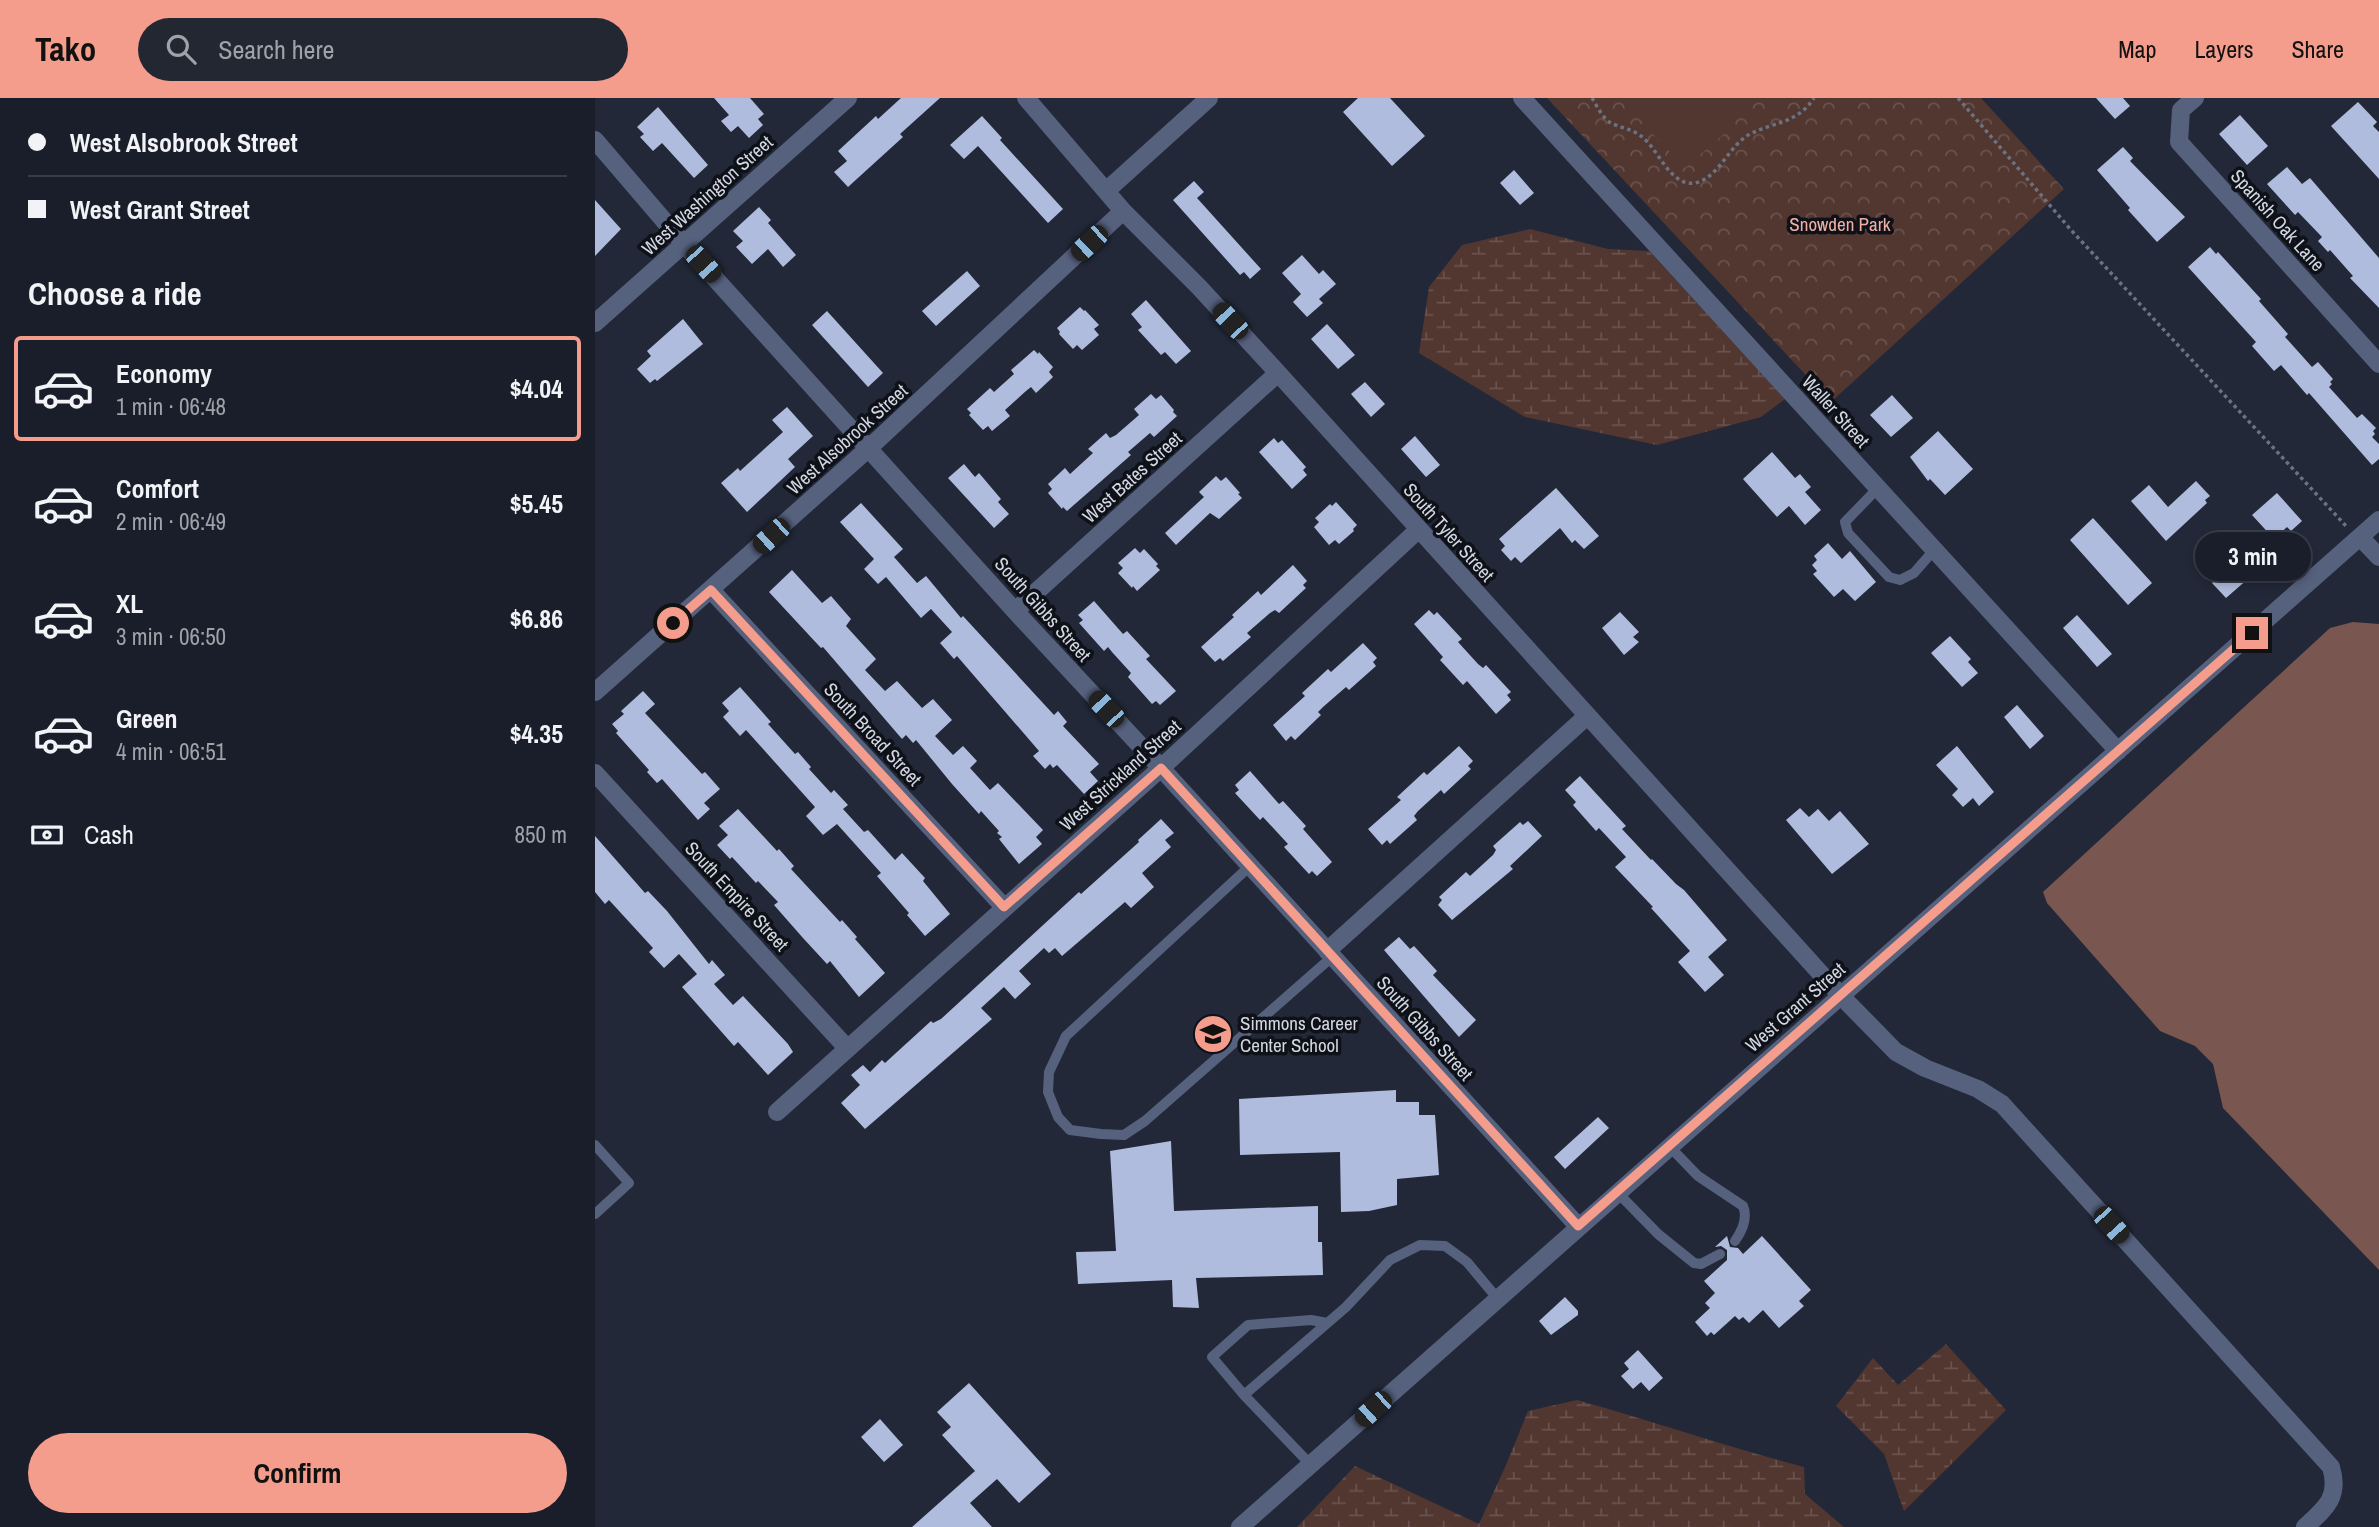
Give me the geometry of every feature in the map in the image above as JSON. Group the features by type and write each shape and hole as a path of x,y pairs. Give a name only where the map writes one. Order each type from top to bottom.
{"street":[{"name":"West Washington Street","path":"595,323 848,98"},
{"path":"1106,191 1209,98"},
{"name":"Waller Street","path":"1522,98 2118,751"},
{"name":"Spanish Oak Lane","path":"2195,98 2181,110 2179,142 2379,364"},
{"name":"South Tyler Street","path":"1030,99 1123,212 1199,287 1278,373 1841,996 1896,1052 1925,1068 1978,1089 2002,1104 2331,1467 2334,1479 2333,1496 2323,1511 2305,1527"},
{"name":"South Gibbs Street","path":"595,140 684,244 870,447 1015,611 1578,1226"},
{"name":"West Alsobrook Street","path":"596,690 870,447 1123,212"},
{"name":"West Bates Street","path":"1015,611 1278,373"},
{"name":"West Grant Street","path":"1240,1527 2118,751 2353,532 2379,520"},
{"name":"West Strickland Street","path":"847,1048 1161,768 1418,530"},
{"path":"2353,532 2379,557"},
{"name":"South Broad Street","path":"711,590 1004,907"},
{"path":"1330,954 1587,716"},
{"name":"South Empire Street","path":"595,773 847,1048"},
{"path":"777,1112 847,1048"}],"lane":[{"path":"1878,488 1845,522 1848,533 1889,577 1900,580 1914,573 1934,550"},
{"path":"1250,866 1066,1037 1049,1072 1048,1092 1058,1117 1070,1130 1124,1135 1145,1121 1330,954"},
{"path":"595,1145 629,1183 595,1214"},
{"path":"1669,1146 1698,1176 1743,1206 1746,1213 1744,1224 1735,1241"},
{"path":"1617,1192 1658,1234 1694,1263 1701,1264 1720,1254"},
{"path":"1244,1395 1346,1307 1390,1260 1420,1245 1445,1246 1467,1262 1497,1298"},
{"path":"1310,1464 1212,1357 1248,1325 1311,1320 1327,1323"}],"path":[{"path":"1592,98 1610,123 1624,126 1642,136 1673,174 1683,182 1696,183 1706,177 1749,134 1795,119 1814,98"},
{"path":"1958,98 2071,230 2353,532"}],"green space":[{"name":"Snowden Park","path":"1547,98 1981,98 2064,189 1831,402"},
{"path":"1620,98 1753,98 1727,131 1685,168"},
{"path":"1530,229 1608,249 1649,251 1785,399 1761,417 1657,445 1525,417 1419,353 1429,287 1462,245"},
{"path":"1946,1344 2006,1410 1904,1511 1884,1454 1836,1406 1873,1358 1898,1385"},
{"path":"1577,1400 1804,1467 1805,1494 1844,1527 1297,1527 1355,1466 1479,1524 1528,1411"}],"shaded area":[{"path":"2353,622 2379,624 2379,1270 2223,1108 2213,1064 2195,1046 2160,1031 2047,903 2043,892 2330,628"}],"building":[{"path":"714,98 750,98 764,114 758,119 763,125 749,138 738,126 731,132 721,121 729,115"},
{"path":"901,98 940,98 900,134 903,137 848,187 834,172 847,161 838,151 876,116 878,119"},
{"path":"1358,98 1390,98 1425,136 1392,166 1343,112"},
{"path":"2096,98 2123,98 2130,106 2115,119"},
{"path":"2358,102 2377,122 2373,126 2379,132 2379,179 2331,126"},
{"path":"658,107 708,165 694,178 662,143 653,151 640,137 644,134 637,127"},
{"path":"2240,115 2268,146 2247,165 2219,134"},
{"path":"982,116 1002,138 1000,140 1063,209 1048,223 978,146 964,159 950,145"},
{"path":"2123,147 2133,158 2130,161 2185,217 2157,242 2097,170"},
{"path":"2287,167 2302,184 2310,178 2379,258 2379,308 2350,278 2353,276 2330,250 2328,252 2318,241 2322,237 2298,212 2295,215 2267,184"},
{"path":"1514,170 1534,193 1520,205 1500,183"},
{"path":"1194,181 1204,192 1197,198 1261,269 1250,279 1244,272 1240,275 1173,200"},
{"path":"595,200 621,229 595,256"},
{"path":"759,207 771,220 768,223 796,255 783,267 768,249 752,264 736,247 743,241 733,231"},
{"path":"2210,247 2216,254 2218,252 2261,299 2259,301 2288,334 2285,337 2312,367 2318,362 2333,379 2329,387 2357,418 2362,414 2376,428 2372,437 2379,444 2379,459 2372,465 2281,365 2274,371 2252,346 2256,342 2188,267"},
{"path":"1302,255 1319,274 1323,270 1336,284 1319,299 1323,303 1307,317 1293,302 1301,294 1282,273"},
{"path":"967,271 980,286 936,326 922,311"},
{"path":"1146,300 1191,351 1176,364 1165,352 1161,355 1138,330 1142,327 1131,314"},
{"path":"1080,307 1099,325 1094,329 1099,335 1082,350 1077,345 1073,349 1057,328"},
{"path":"827,311 883,373 868,387 812,325"},
{"path":"683,319 703,344 657,381 655,379 650,383 637,369 651,356 647,351"},
{"path":"1327,324 1355,355 1338,369 1311,339"},
{"path":"1034,350 1053,367 1049,372 1053,377 1036,393 1031,387 1026,391 1005,410 1010,416 992,431 988,426 983,430 967,409 990,388 994,392 1014,374 1011,370"},
{"path":"1365,382 1385,404 1371,417 1351,394"},
{"path":"1151,394 1156,399 1161,395 1177,416 1154,437 1150,433 1128,452 1131,455 1067,511 1063,507 1062,509 1048,493 1052,489 1048,484 1065,468 1070,474 1093,453 1088,449 1106,433 1110,438 1116,435 1139,415 1134,409"},
{"path":"1892,395 1913,418 1891,437 1870,415"},
{"path":"787,407 813,436 788,459 795,467 747,512 721,483 738,468 740,471 783,432 772,420"},
{"path":"1938,431 1973,469 1945,495 1930,479 1928,481 1910,457"},
{"path":"1415,436 1440,465 1426,477 1401,449"},
{"path":"1274,438 1278,443 1282,440 1306,467 1303,470 1307,475 1292,489 1259,452"},
{"path":"1772,452 1795,478 1800,474 1811,487 1805,492 1821,510 1805,525 1789,506 1777,517 1743,479"},
{"path":"964,464 975,477 979,473 1001,499 998,502 1009,514 994,528 948,478"},
{"path":"1216,476 1221,481 1226,477 1242,498 1219,519 1210,513 1176,545 1165,533 1204,497 1199,492"},
{"path":"2196,481 2210,496 2205,500 2207,503 2166,541 2131,501 2149,485 2168,507"},
{"path":"1556,488 1599,536 1584,549 1575,540 1572,543 1560,528 1521,563 1515,557 1511,561 1501,550 1505,546 1499,539"},
{"path":"2277,493 2302,521 2291,531 2287,527 2274,539 2252,515"},
{"path":"1336,502 1357,525 1339,544 1335,540 1329,545 1314,527 1319,522 1315,518"},
{"path":"861,503 903,549 894,557 917,583 926,576 961,618 963,616 1054,715 1058,711 1067,722 1063,726 1099,764 1090,772 1098,781 1084,794 1057,765 1053,768 1050,764 1045,769 1033,756 1039,751 957,656 954,659 940,643 952,632 931,609 921,618 886,577 878,584 864,569 874,559 840,522"},
{"path":"2093,518 2152,583 2128,605 2070,540"},
{"path":"1828,543 1842,559 1850,551 1876,582 1855,601 1843,589 1834,597 1813,574 1817,571 1812,565 1817,560 1814,556"},
{"path":"1135,548 1140,553 1144,549 1160,570 1137,591 1118,573 1123,568 1118,563"},
{"path":"2235,563 2249,578 2226,598 2212,583"},
{"path":"1293,565 1307,581 1303,585 1306,588 1279,613 1275,610 1270,613 1247,633 1251,637 1223,661 1220,658 1215,662 1201,647 1258,591 1261,595"},
{"path":"792,570 822,603 831,596 851,619 846,626 876,659 865,670 885,691 897,681 922,708 933,699 952,720 935,736 953,755 963,746 977,761 970,768 990,790 998,783 1043,830 1036,837 1042,844 1019,864 999,839 1002,837 997,833 999,831 981,811 979,814 916,740 913,743 906,735 902,739 823,647 821,648 769,592"},
{"path":"1094,601 1123,634 1127,631 1150,656 1146,659 1176,691 1160,705 1156,701 1152,704 1128,677 1131,673 1108,647 1104,651 1079,623 1083,620 1078,615"},
{"path":"1429,610 1434,615 1437,612 1462,639 1458,642 1478,664 1483,668 1486,665 1511,692 1507,695 1511,700 1496,714 1467,681 1463,685 1440,660 1443,657 1414,624"},
{"path":"1620,612 1639,632 1633,637 1639,642 1624,655 1602,628"},
{"path":"2077,615 2112,654 2097,667 2063,628"},
{"path":"1950,636 1971,659 1968,662 1978,673 1962,687 1931,653"},
{"path":"1363,643 1377,658 1373,662 1376,666 1349,690 1346,687 1323,707 1318,712 1321,715 1295,740 1291,736 1286,741 1273,725 1305,696 1302,693 1328,669 1331,672"},
{"path":"740,687 795,754 798,752 831,793 834,790 848,805 843,809 864,832 868,830 895,860 902,853 925,878 923,881 950,914 925,936 877,876 881,873 837,824 823,835 806,816 815,807 746,730 740,736 723,717 729,711 722,703"},
{"path":"643,691 655,704 645,713 702,774 705,772 720,789 704,803 710,809 698,820 662,779 657,783 647,772 649,770 616,733 618,731 612,724 624,714 621,711"},
{"path":"2017,705 2044,736 2030,749 2004,717"},
{"path":"1459,746 1473,761 1468,766 1471,769 1444,794 1441,790 1418,811 1414,816 1417,820 1390,844 1387,840 1382,845 1368,829 1401,800 1397,797 1424,772 1427,775"},
{"path":"1957,746 1994,792 1979,806 1973,798 1963,807 1952,795 1958,789 1936,765"},
{"path":"1250,771 1279,804 1283,801 1306,826 1303,829 1332,862 1317,876 1312,871 1309,874 1284,847 1288,844 1263,817 1260,820 1235,793 1239,790 1235,785"},
{"path":"1580,776 1626,826 1622,829 1684,890 1727,940 1708,957 1724,975 1705,992 1678,962 1690,951 1615,867 1626,857 1599,828 1596,831 1573,805 1576,802 1565,790"},
{"path":"1800,808 1809,817 1818,809 1829,821 1840,811 1869,844 1832,874 1786,820"},
{"path":"738,809 777,851 779,849 794,866 791,869 840,922 842,920 885,973 859,997 830,961 827,964 774,905 778,902 717,845 728,835 719,826"},
{"path":"1161,819 1174,833 1165,840 1171,847 1142,873 1154,887 1131,908 1125,902 1062,956 1055,948 1049,953 1044,948 1019,971 1031,984 1015,999 1004,987 981,1008 992,1019 865,1129 841,1103 860,1085 851,1075 863,1065 870,1072 882,1060 885,1063 931,1021 933,1023 941,1019 1079,892 1081,894 1139,842 1138,840"},
{"path":"1528,821 1542,836 1510,866 1513,869 1452,920 1438,905 1442,900 1439,897 1466,872 1470,876 1493,855 1496,850 1493,846 1520,822 1523,825"},
{"path":"595,836 645,893 648,891 667,911 709,964 712,960 725,975 714,984 733,1005 743,996 788,1044 793,1052 768,1075 738,1042 734,1046 682,987 697,974 679,954 664,968 649,952 653,948 609,900 605,904 595,892"},
{"path":"1399,937 1410,949 1414,946 1437,971 1433,975 1476,1020 1459,1037 1384,950"},
{"path":"1396,1090 1396,1102 1419,1102 1419,1115 1435,1115 1439,1175 1397,1179 1397,1205 1369,1211 1341,1212 1340,1152 1240,1155 1239,1099"},
{"path":"1598,1117 1609,1128 1565,1169 1554,1157"},
{"path":"1171,1141 1174,1211 1318,1206 1318,1242 1322,1242 1323,1275 1196,1278 1199,1308 1173,1307 1172,1280 1078,1284 1076,1252 1116,1251 1110,1151"},
{"path":"1727,1236 1730,1247 1738,1248 1743,1254 1762,1236 1811,1290 1799,1301 1804,1306 1779,1328 1763,1310 1749,1323 1743,1317 1739,1320 1735,1316 1714,1335 1711,1332 1707,1336 1695,1322 1710,1308 1705,1303 1715,1293 1704,1281 1727,1260 1727,1250 1721,1246 1715,1247"},
{"path":"1565,1297 1578,1311 1578,1315 1551,1335 1539,1321"},
{"path":"1638,1350 1663,1378 1649,1391 1641,1382 1633,1389 1621,1376 1629,1369 1624,1363"},
{"path":"969,1383 1051,1474 1019,1503 997,1479 970,1503 992,1527 912,1527 975,1471 942,1435 951,1427 937,1412"},
{"path":"880,1419 903,1445 884,1462 861,1437"}],"place":[{"name":"Simmons Career Center School","path":"1213,1034"}],"route":[{"path":"673,623 711,590 1004,907 1161,768 1578,1226 2252,633"}]}
